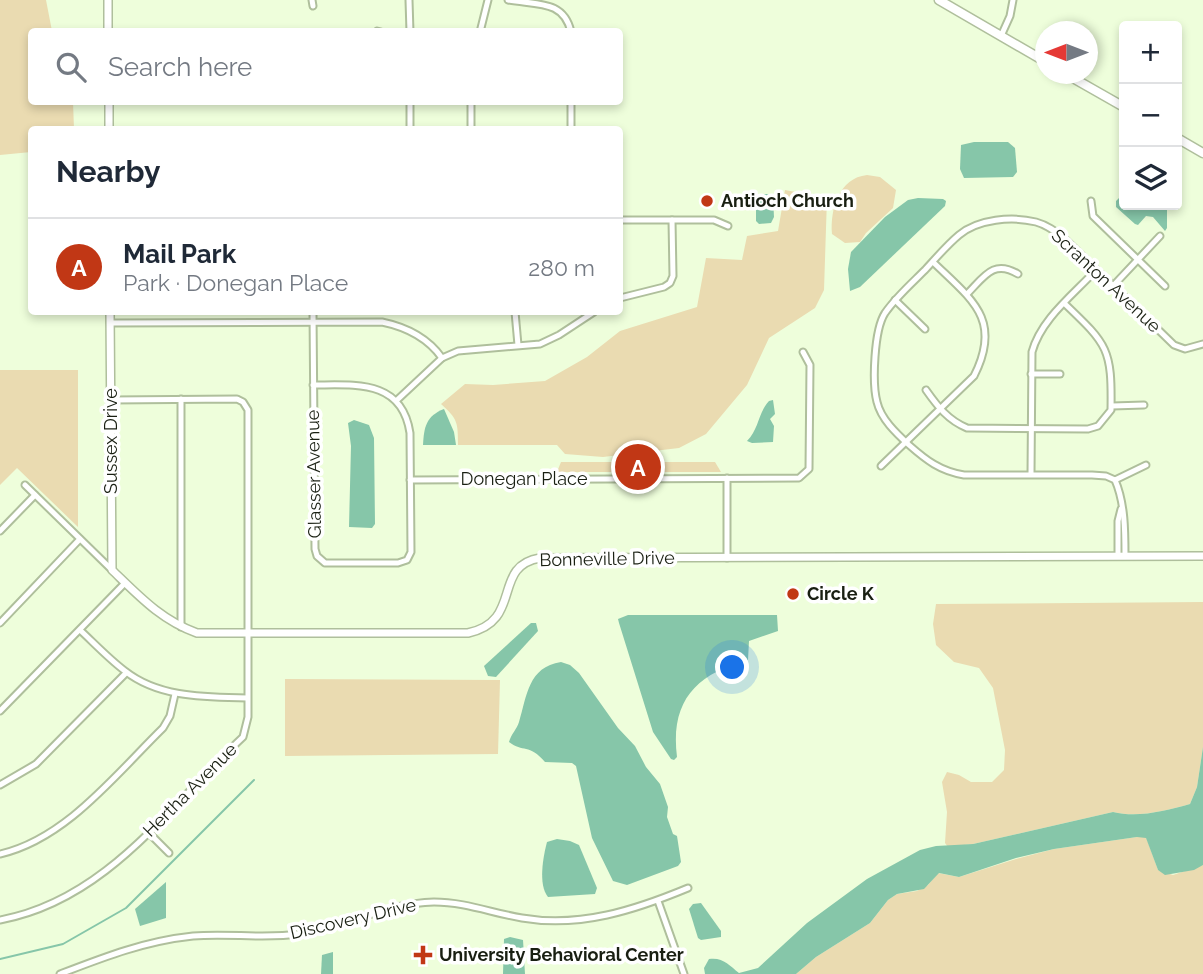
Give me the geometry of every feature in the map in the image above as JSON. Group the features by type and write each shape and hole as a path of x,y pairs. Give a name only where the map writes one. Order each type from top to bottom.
{"main road":[{"path":"939,0 1035,56"},
{"path":"1084,84 1119,104"},
{"path":"1182,141 1203,153"}],"street":[{"path":"108,0 108,28"},
{"path":"409,0 410,28"},
{"path":"481,28 488,0"},
{"path":"508,0 546,2 558,6 567,15 570,28"},
{"path":"1002,36 1013,0"},
{"path":"109,105 109,126"},
{"path":"410,105 410,126"},
{"path":"471,105 471,126"},
{"path":"571,105 571,126"},
{"path":"1091,201 1093,216 1165,286"},
{"path":"623,220 715,220 728,226"},
{"path":"623,297 670,283 673,276 672,220"},
{"name":"Scranton Avenue","path":"1115,480 1092,475 964,475 947,472 932,465 884,419 877,403 877,330 884,314 959,235 973,226 998,221 1025,221 1050,227 1064,238 1174,345 1185,349 1203,344"},
{"path":"1113,286 1160,236"},
{"path":"881,466 974,376 986,344 984,321 967,295 933,262"},
{"path":"967,295 987,273 999,267 1008,268 1018,274"},
{"path":"1031,474 1031,374 1035,338 1043,325 1096,270"},
{"path":"895,300 925,329"},
{"path":"926,390 954,423 967,428 1088,429 1098,426 1105,420 1112,406 1109,358 1097,335 1065,304"},
{"name":"Sussex Drive","path":"110,315 112,570"},
{"name":"Glasser Avenue","path":"313,315 313,385 315,549 317,556 325,563 398,563 407,560 411,551 408,421 396,401 371,386 313,385"},
{"path":"515,315 518,345"},
{"path":"396,401 442,358 458,351 540,344 589,315"},
{"path":"110,323 365,321 396,325 433,345 442,358"},
{"name":"Donegan Place","path":"410,480 799,478 809,469 810,365 803,352"},
{"path":"1031,374 1060,374"},
{"path":"110,400 181,399 181,627"},
{"name":"Hertha Avenue","path":"0,920 42,908 83,888 116,864 243,737 248,716 248,410 237,399 181,399"},
{"path":"1112,406 1144,405"},
{"path":"1121,556 1125,522 1120,491 1115,480 1146,465"},
{"path":"727,478 727,558"},
{"name":"Bonneville Drive","path":"24,485 149,606 181,627 197,633 468,633 482,630 492,623 502,610 510,580 517,569 529,560 1203,556"},
{"path":"0,531 35,495"},
{"path":"0,623 80,539"},
{"path":"0,711 125,583"},
{"path":"80,630 126,673 175,694 208,698 247,698"},
{"path":"0,785 36,764 126,673"},
{"path":"0,854 41,838 72,818 163,728 170,716 175,694"},
{"path":"149,833 169,853"},
{"name":"Discovery Drive","path":"60,974 147,943 195,936 264,937 300,934 413,903 471,905 525,919 566,920 611,915 658,901 688,888"},
{"path":"658,901 684,974"}],"shaded area":[{"path":"0,0 46,0 51,28 28,28 28,105 73,105 74,126 28,126 28,152 0,155"},
{"path":"974,142 1008,142 1015,148 1017,172 1013,177 964,178 960,169 961,145"},
{"path":"867,175 880,177 896,190 893,208 860,242 845,243 832,234 835,205 838,196 849,182"},
{"path":"785,190 827,198 824,290 815,308 769,338 747,385 706,434 679,448 603,457 565,454 557,445 458,445 456,422 441,404 465,384 545,381 587,357 620,331 697,307 706,258 742,260 747,236 778,231"},
{"path":"762,194 773,198 774,217 771,223 759,224 756,221 756,196"},
{"path":"943,199 946,201 945,206 860,287 850,291 848,269 851,252 885,217 908,200"},
{"path":"1119,210 1167,210 1165,231 1153,217 1146,216 1138,225"},
{"path":"0,370 78,370 78,527 17,468 0,485"},
{"path":"773,400 775,414 770,419 774,426 773,442 747,441 765,406"},
{"path":"444,409 454,432 456,445 423,445 427,423 433,415"},
{"path":"354,420 369,425 374,438 375,524 372,528 349,527 351,446 348,423"},
{"path":"561,462 715,462 721,472 557,472"},
{"path":"1203,602 1203,747 1197,787 1190,804 1142,814 1113,812 973,844 948,847 945,843 947,812 942,782 947,772 971,782 992,782 1004,770 1005,750 993,688 979,668 954,662 936,645 933,624 936,604"},
{"path":"628,615 777,615 778,631 749,641 748,660 714,673 690,693 678,720 677,757 674,760 653,732 618,619"},
{"path":"531,623 536,623 538,631 496,677 488,676 484,666"},
{"path":"561,662 570,665 579,673 618,728 635,746 646,767 660,784 668,807 667,817 673,834 677,836 681,862 678,866 627,885 613,881 592,838 576,766 572,763 545,762 535,752 509,742 518,725 535,676 550,665"},
{"path":"285,679 500,680 498,754 285,756"},
{"path":"1203,747 1203,865 1194,870 1165,875 1158,870 1146,838 1137,837 1054,849 1016,858 959,877 939,873 924,889 897,894 888,900 870,923 816,957 796,974 705,974 704,968 709,959 722,960 739,973 758,968 807,923 867,879 920,850 936,846 973,844 1113,812 1142,814 1190,804 1197,787"},
{"path":"1146,837 1158,870 1173,875 1203,865 1203,974 796,974 816,957 870,923 888,900 897,894 917,891 928,885 938,873 959,877 1054,849"},
{"path":"557,839 579,845 597,888 595,894 548,897 542,878 544,855 547,842"},
{"path":"166,882 166,918 140,926 135,909"},
{"path":"701,903 721,931 721,937 701,940 698,938 689,909 693,904"},
{"path":"510,937 523,940 525,974 503,974 504,939"},
{"path":"333,952 333,974 321,974 322,955"}],"waterway":[{"path":"0,959 63,944 126,908 254,780"}],"place":[{"name":"Antioch Church","path":"707,201"},
{"name":"Mail Park","path":"638,467"},
{"name":"Circle K","path":"793,594"},
{"name":"University Behavioral Center","path":"423,955"}]}
